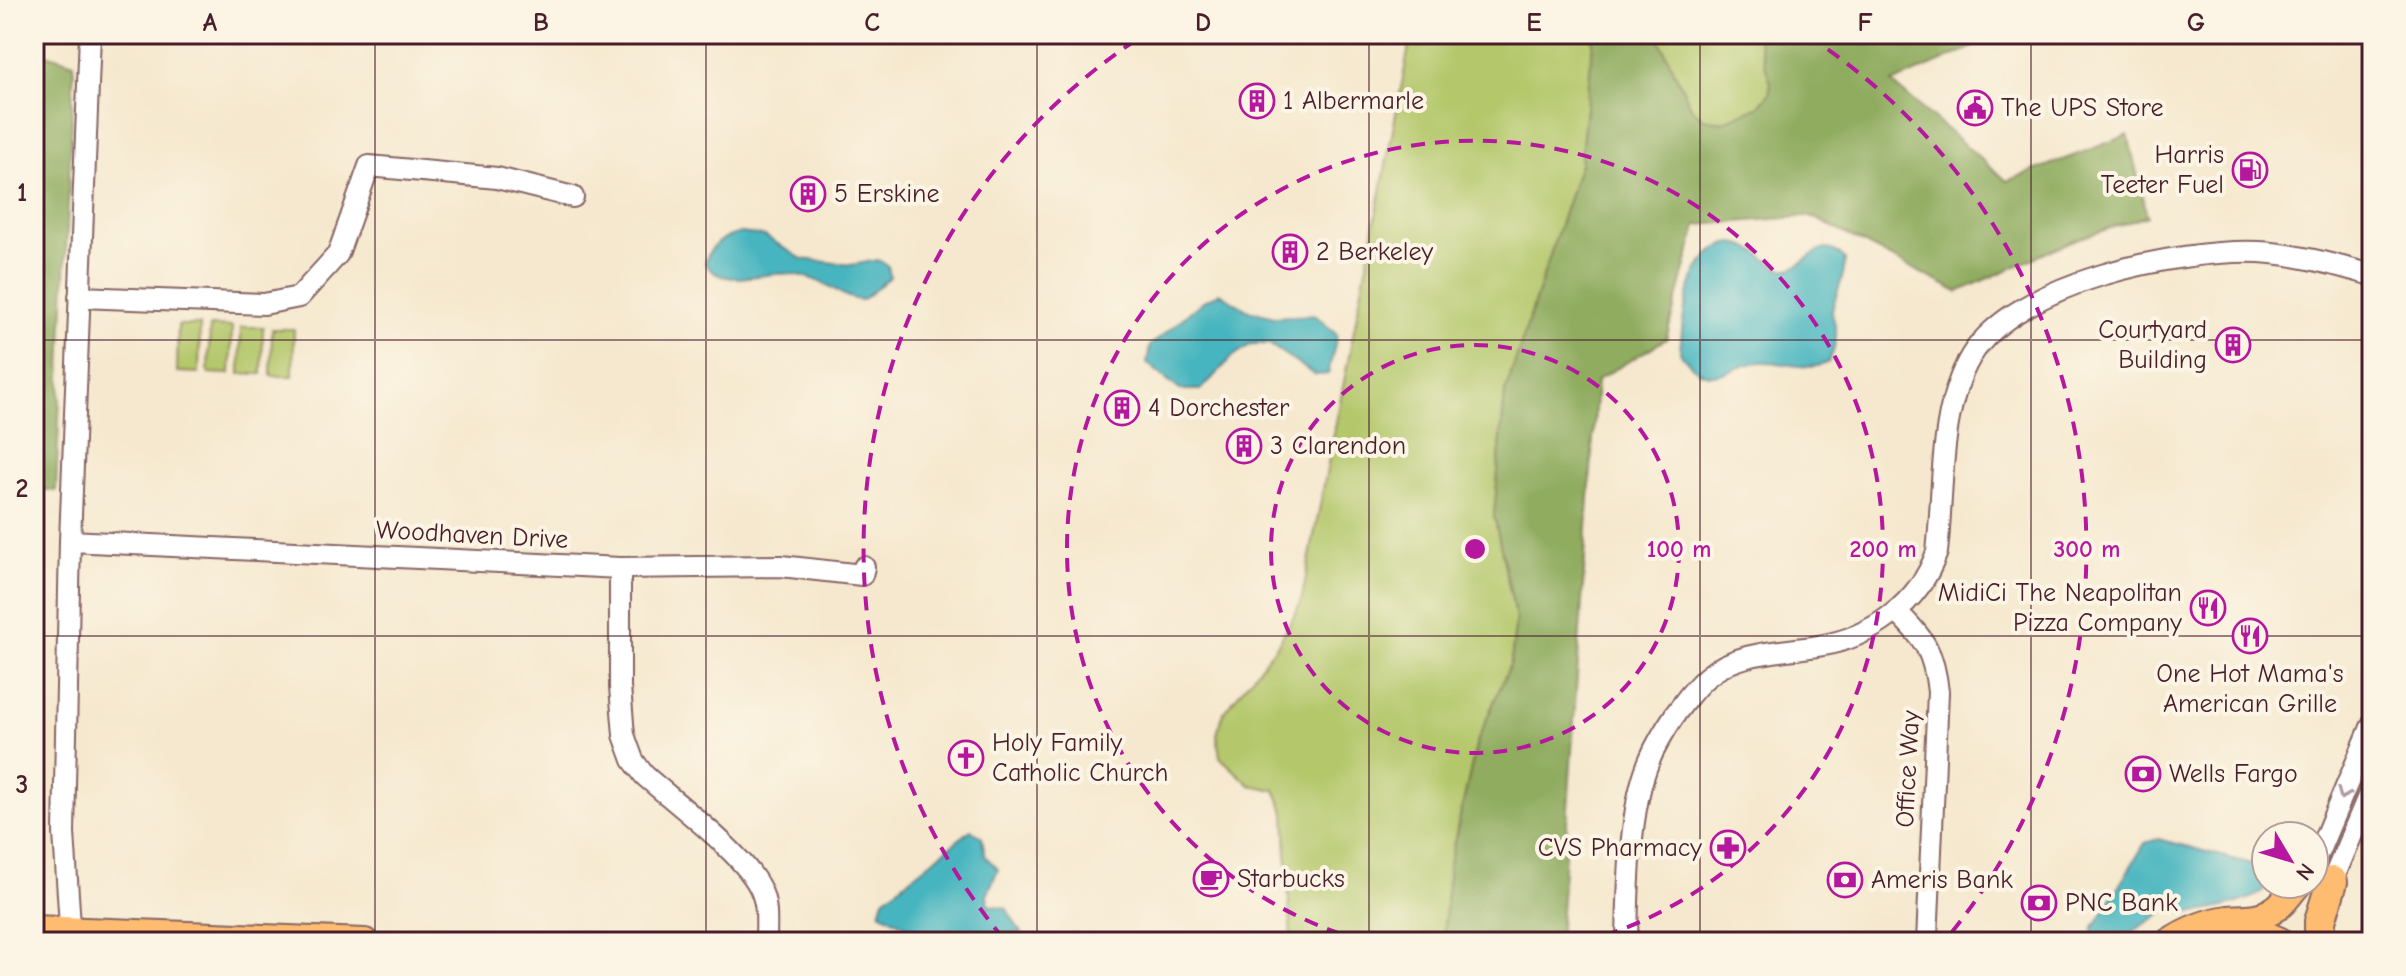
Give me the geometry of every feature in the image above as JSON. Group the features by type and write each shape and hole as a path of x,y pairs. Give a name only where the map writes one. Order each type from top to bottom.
{"highway":[{"path":"2319,900 2320,942"},
{"path":"2203,942 2218,935 2268,939"}],"main road":[{"path":"2169,942 2210,922 2271,912 2286,900"},
{"path":"34,929 71,936 365,942"}],"street":[{"path":"71,936 64,833 70,541 90,34"},
{"path":"79,297 264,304 299,297 338,254 369,166 497,178 573,197"},
{"path":"1627,942 1636,810 1648,763 1665,731 1690,694 1708,675 1725,665 1751,656 1820,646 1856,636 1897,612 1925,577 1937,552 1945,443 1965,367 1981,343 2021,310 2049,294 2081,282 2175,258 2222,252 2263,253 2372,275"},
{"name":"Woodhaven Drive","path":"70,541 620,568 781,566 862,575 864,567"},
{"path":"620,568 620,687 624,735 633,760 644,775 753,874 765,907 766,942"},
{"name":"Office Way","path":"1897,612 1920,634 1929,648 1938,692 1927,942"},
{"path":"2330,840 2372,725"},
{"path":"2330,855 2372,787"},
{"path":"2268,939 2299,900"},
{"path":"2308,942 2308,923 2315,900"}],"green space":[{"path":"1409,34 1594,34 1580,164 1505,393 1494,516 1516,618 1511,662 1477,742 1449,864 1443,942 1291,942 1285,813 1275,790 1250,785 1220,757 1217,734 1224,712 1278,644 1301,603"},
{"path":"1594,34 1657,34 1691,108 1703,118 1722,122 1758,107 1769,94 1771,83 1756,34 1976,34 1978,45 1892,83 2007,181 2128,135 2147,216 2074,240 1958,292 1811,216 1697,225 1666,339 1597,380 1559,942 1443,942 1449,865 1477,742 1511,662 1516,619 1494,516 1505,393 1580,164"},
{"path":"1657,34 1756,34 1771,83 1769,94 1758,107 1722,122 1703,118 1691,108"},
{"path":"34,50 74,63 56,491 34,488"},
{"path":"178,325 200,325 199,373 177,372"},
{"path":"210,326 232,327 230,374 208,373"},
{"path":"241,327 263,327 262,374 240,374"},
{"path":"272,329 294,329 293,376 271,376"}],"water":[{"path":"741,233 765,236 802,259 851,265 878,260 888,266 890,277 862,300 793,274 734,278 713,272 705,263 710,251 723,239"},
{"path":"1732,243 1750,248 1783,269 1796,266 1823,250 1837,252 1845,260 1832,311 1836,334 1829,362 1813,366 1754,363 1712,375 1697,371 1680,353 1686,304 1697,272 1705,259 1717,249"},
{"path":"1220,293 1247,310 1274,317 1315,315 1337,335 1328,374 1315,375 1269,344 1251,344 1232,357 1201,390 1180,390 1147,363 1150,346 1203,301"},
{"path":"971,830 982,837 985,856 998,869 987,895 988,905 1006,908 1021,933 939,933 909,928 880,912 884,899"},
{"path":"2158,839 2250,863 2250,898 2211,910 2193,912 2168,909 2132,932 2102,941 2095,937 2093,929 2145,843"}],"place":[{"name":"1 Albermarle","path":"1257,101"},
{"name":"The UPS Store","path":"1975,108"},
{"name":"Harris Teeter Fuel","path":"2250,170"},
{"name":"5 Erskine","path":"808,194"},
{"name":"2 Berkeley","path":"1290,252"},
{"name":"Courtyard Building","path":"2233,345"},
{"name":"4 Dorchester","path":"1122,408"},
{"name":"3 Clarendon","path":"1244,446"},
{"name":"MidiCi The Neapolitan Pizza Company","path":"2208,608"},
{"name":"One Hot Mama's American Grille","path":"2250,636"},
{"name":"Holy Family Catholic Church","path":"966,758"},
{"name":"Wells Fargo","path":"2143,774"},
{"name":"CVS Pharmacy","path":"1728,848"},
{"name":"Starbucks","path":"1211,879"},
{"name":"Ameris Bank","path":"1845,880"},
{"name":"PNC Bank","path":"2039,903"}]}
